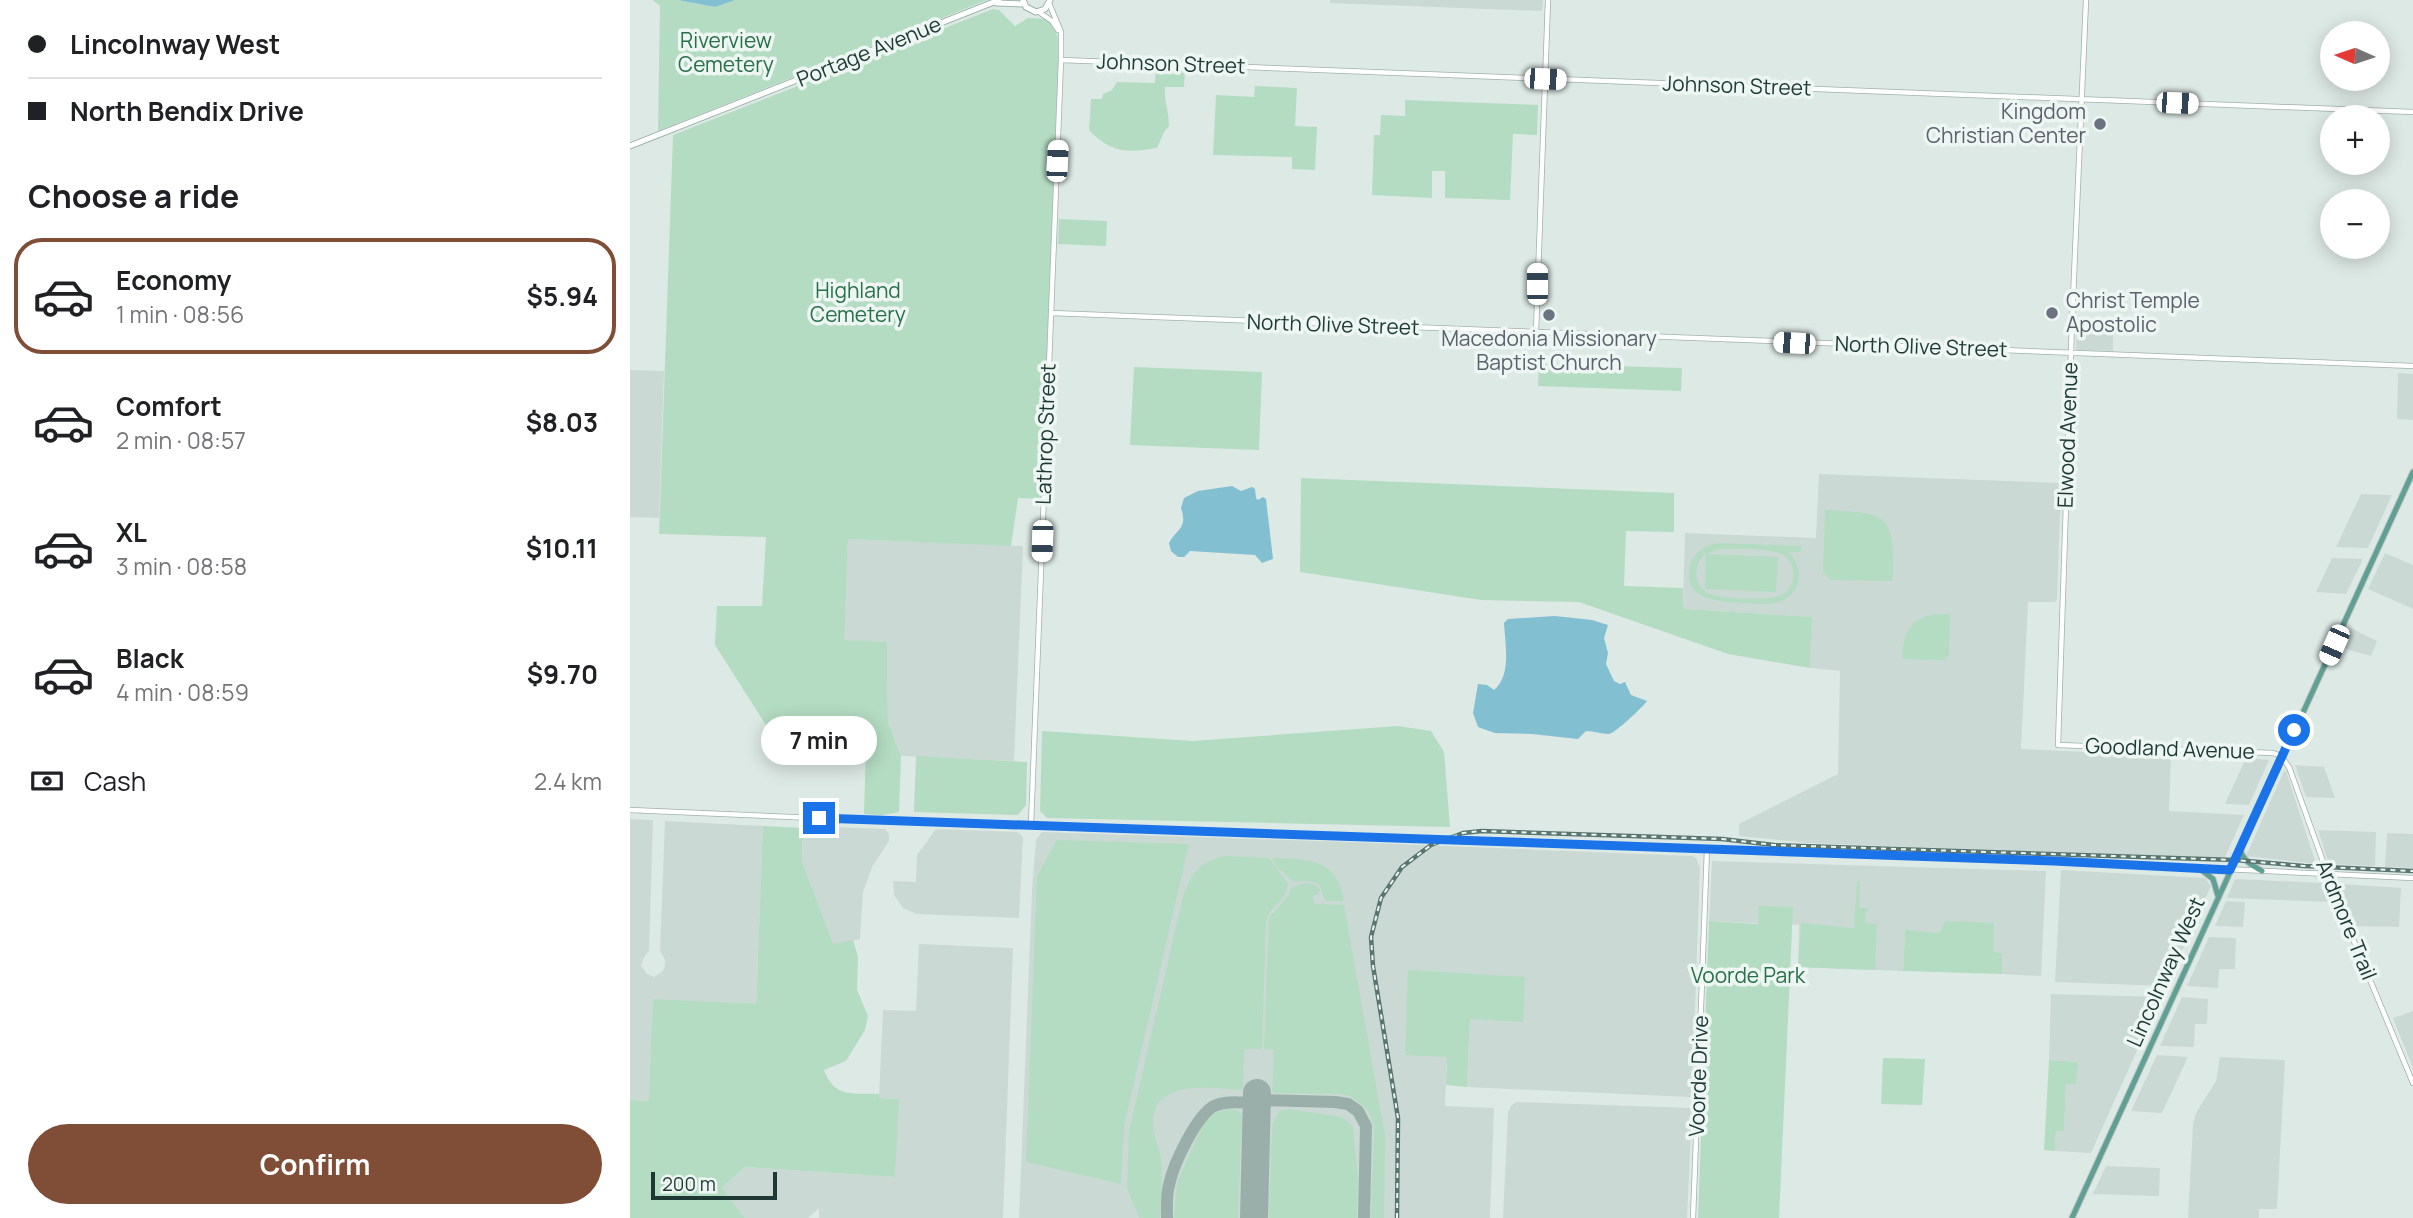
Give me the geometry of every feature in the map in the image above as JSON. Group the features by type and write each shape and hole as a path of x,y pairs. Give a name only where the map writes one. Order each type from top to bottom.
{"main road":[{"name":"Portage Avenue","path":"630,146 999,0"},
{"path":"1024,2 1030,10 1038,12 1045,9 1049,1"},
{"name":"Portage Avenue","path":"990,4 1024,2"},
{"name":"Lincolnway West","path":"2072,1218 2413,472"},
{"path":"2240,849 2242,857 2249,864 2262,871"},
{"path":"2199,868 2213,879 2218,897"}],"street":[{"path":"1536,332 1548,0"},
{"name":"Elwood Avenue","path":"2058,745 2086,0"},
{"name":"Lathrop Street","path":"1031,825 1061,60 1061,32 1049,1"},
{"path":"1038,12 1056,25 1061,43"},
{"name":"Johnson Street","path":"1061,60 2413,112"},
{"name":"North Olive Street","path":"1051,313 2413,366"},
{"name":"Goodland Avenue","path":"2058,745 2273,753 2281,756"},
{"name":"Ardmore Trail","path":"2281,756 2289,767 2327,874 2413,1083"},
{"path":"630,810 2413,878"},
{"name":"Voorde Drive","path":"1693,1218 1707,849"}],"shaded area":[{"path":"1330,0 1543,0 1542,11 1330,3"},
{"path":"2077,323 2113,325 2113,351 2076,350"},
{"path":"630,370 664,371 659,518 630,517"},
{"path":"2398,373 2413,374 2413,420 2397,419"},
{"path":"1819,474 2061,483 2057,600 2028,602 2021,749 2171,756 2169,811 2244,815 2224,859 1809,843 1739,836 1739,824 1838,774 1840,671 1810,668 1811,617 1685,609 1685,533 1816,538"},
{"path":"2361,494 2392,495 2368,548 2336,547"},
{"path":"848,539 1023,546 1014,761 901,756 888,722 887,643 843,640"},
{"path":"2385,553 2413,565 2413,609 2368,589"},
{"path":"2332,558 2363,559 2346,594 2316,592"},
{"path":"2351,628 2377,641 2371,656 2342,648"},
{"path":"2246,758 2269,760 2249,805 2225,804"},
{"path":"2295,765 2324,767 2335,798 2306,797"},
{"path":"2286,771 2316,864 2246,856"},
{"path":"630,819 653,820 649,951 641,966 647,974 654,977 662,972 665,966 660,950 665,821 763,826 756,1005 649,1101 630,1100"},
{"path":"803,828 885,829 889,834 889,841 872,867 863,892 860,939 833,945 802,861"},
{"path":"936,829 1018,832 1023,837 1019,918 917,914 903,908 894,895 893,881 916,882 917,855"},
{"path":"2318,830 2376,832 2375,866 2329,864"},
{"path":"1042,832 1692,856 1700,867 1692,1094 1690,1097 1467,1087 1470,1019 1409,970 1447,1057 1445,1106 1494,1108 1490,1218 1019,1218 1032,890 1036,840"},
{"path":"2387,833 2413,834 2413,868 2385,867"},
{"path":"1712,861 2046,871 2041,976 2002,974 2002,953 1993,953 1993,923 1940,933 1905,931 1903,971 1798,967 1799,925 1709,921"},
{"path":"2061,870 2205,878 2211,886 2166,986 2055,982"},
{"path":"2235,879 2324,883 2332,902 2227,898"},
{"path":"2341,884 2401,888 2399,927 2355,926 2339,889"},
{"path":"2226,901 2245,902 2243,927 2215,926"},
{"path":"2209,937 2236,938 2235,969 2219,969 2218,988 2187,986"},
{"path":"919,944 1013,948 1003,1218 819,1218 819,1208 808,1218 745,1218 722,1188 745,1167 895,1177 898,1099 879,1098 883,1010 916,1011"},
{"path":"2051,994 2161,997 2091,1153 2055,1151 2056,1131 2064,1131 2066,1084 2078,1062 2049,1060"},
{"path":"2182,997 2208,999 2207,1024 2195,1024 2194,1047 2160,1046"},
{"path":"2413,1011 2413,1068 2393,1018"},
{"path":"2157,1055 2188,1057 2162,1113 2131,1111"},
{"path":"2220,1057 2285,1060 2277,1209 2259,1209 2259,1218 2188,1218 2193,1124 2196,1113 2216,1081"},
{"path":"1516,1102 1692,1108 1687,1218 1503,1218 1508,1112"},
{"path":"2106,1166 2160,1168 2159,1196 2093,1194"}],"green space":[{"name":"Riverview Cemetery","path":"653,0 678,0 715,7 735,0 987,0 658,131 660,6"},
{"name":"Highland Cemetery","path":"993,9 999,10 1015,26 1028,18 1047,19 1054,26 1059,42 1041,499 1018,498 1011,546 848,539 844,640 887,642 888,722 901,756 899,812 864,814 866,744 776,741 715,645 717,606 762,606 766,537 659,534 673,135"},
{"path":"1156,69 1185,70 1184,87 1165,87 1169,126 1157,148 1120,150 1097,138 1089,130 1091,99 1102,99 1103,94 1112,90 1117,82 1155,83"},
{"path":"1255,86 1297,88 1295,126 1317,127 1315,170 1292,169 1292,157 1213,155 1216,95 1254,97"},
{"path":"1405,100 1538,105 1537,135 1513,134 1510,200 1445,198 1445,171 1432,171 1432,198 1372,195 1374,135 1380,135 1381,115 1405,116"},
{"path":"1059,219 1107,221 1106,246 1058,244"},
{"path":"1539,364 1682,368 1681,391 1538,386"},
{"path":"1134,367 1262,372 1259,450 1130,445"},
{"path":"1301,478 1674,493 1674,532 1626,531 1624,586 1683,588 1685,609 1812,617 1810,668 1728,654 1579,602 1481,600 1300,572"},
{"path":"1825,510 1863,513 1884,522 1892,542 1893,581 1831,580 1823,572"},
{"path":"1715,544 1801,546 1801,552 1789,552 1797,565 1799,578 1794,591 1782,601 1764,604 1714,600 1696,592 1689,576 1691,563 1699,551","holes":["1720,549 1766,550 1783,555 1791,564 1794,574 1789,589 1775,597 1724,597 1710,594 1697,581 1698,564 1705,554"]},
{"path":"1706,554 1778,557 1776,592 1705,589"},
{"path":"1935,614 1950,614 1949,655 1944,660 1902,659 1909,629 1919,620"},
{"path":"1398,726 1431,731 1444,752 1450,827 1047,818 1040,811 1042,731 1193,741"},
{"path":"916,756 1027,762 1026,805 1018,815 914,812"},
{"path":"763,826 803,828 802,861 833,944 853,940 858,957 857,990 868,1016 865,1030 846,1061 824,1070 828,1079 839,1090 899,1099 895,1177 745,1167 722,1188 745,1218 630,1218 630,1100 649,1101 653,999 756,1004"},
{"path":"1057,840 1189,844 1124,1126 1121,1184 1026,1162 1037,876"},
{"path":"1224,856 1269,858 1288,883 1284,895 1266,921 1262,1049 1244,1049 1243,1090 1188,1089 1174,1092 1164,1098 1156,1108 1153,1127 1161,1158 1160,1218 1139,1218 1127,1188 1129,1131 1182,901 1196,871 1207,862"},
{"path":"1272,858 1309,861 1328,869 1335,876 1344,901 1325,901 1320,885 1310,881 1293,881 1278,868"},
{"path":"1857,881 1860,881 1859,908 1868,908 1865,912 1865,923 1877,924 1875,970 1798,967 1801,923 1854,928"},
{"path":"1304,883 1320,889 1319,894 1313,896 1314,904 1344,905 1385,1135 1384,1218 1371,1218 1374,1125 1367,1109 1350,1096 1340,1094 1272,1091 1274,1050 1264,1049 1269,918 1288,896 1291,888"},
{"name":"Voorde Park","path":"1759,906 1793,907 1779,1218 1698,1218 1709,921 1758,924"},
{"path":"1945,921 1994,923 1993,952 2002,953 2002,974 1903,971 1905,930 1940,933"},
{"path":"1408,970 1525,977 1523,1022 1470,1019 1467,1087 1446,1085 1447,1057 1405,1055"},
{"path":"1883,1058 1925,1059 1922,1105 1881,1104"},
{"path":"2049,1060 2078,1062 2076,1084 2066,1084 2064,1131 2056,1131 2055,1151 2044,1150"},
{"path":"1230,1109 1242,1115 1238,1218 1174,1218 1177,1182 1204,1123 1215,1113"},
{"path":"1288,1109 1342,1117 1353,1127 1358,1177 1357,1218 1269,1218 1272,1125 1279,1111"}],"water":[{"path":"678,0 735,0 715,7"},
{"path":"1232,486 1241,491 1252,487 1258,500 1263,497 1266,499 1273,559 1262,563 1255,555 1190,551 1184,557 1178,557 1171,551 1169,543 1181,528 1184,498 1198,491"},
{"path":"1555,616 1592,620 1608,625 1604,638 1608,653 1606,664 1614,681 1620,684 1625,682 1631,695 1647,701 1612,733 1586,731 1578,739 1495,733 1478,727 1473,713 1478,684 1487,685 1494,690 1503,676 1506,658 1504,623 1508,619"}],"taxiway":[{"path":"1257,1100 1335,1102 1348,1104 1358,1111 1366,1126 1364,1218"},
{"path":"1167,1218 1167,1193 1171,1176 1186,1142 1207,1111 1219,1104 1230,1102 1257,1103"}],"runway":[{"path":"1254,1218 1257,1093"}],"railway":[{"path":"1397,1218 1398,1118 1373,966 1371,937 1381,898 1402,867 1431,845 1463,833 1482,831 1722,839 1774,845 2235,860 2413,871"}],"place":[{"name":"Kingdom Christian Center","path":"2100,124"},
{"name":"Christ Temple Apostolic","path":"2052,313"},
{"name":"Macedonia Missionary Baptist Church","path":"1549,315"}],"route":[{"path":"819,818 2054,861 2230,870 2294,730"}]}
